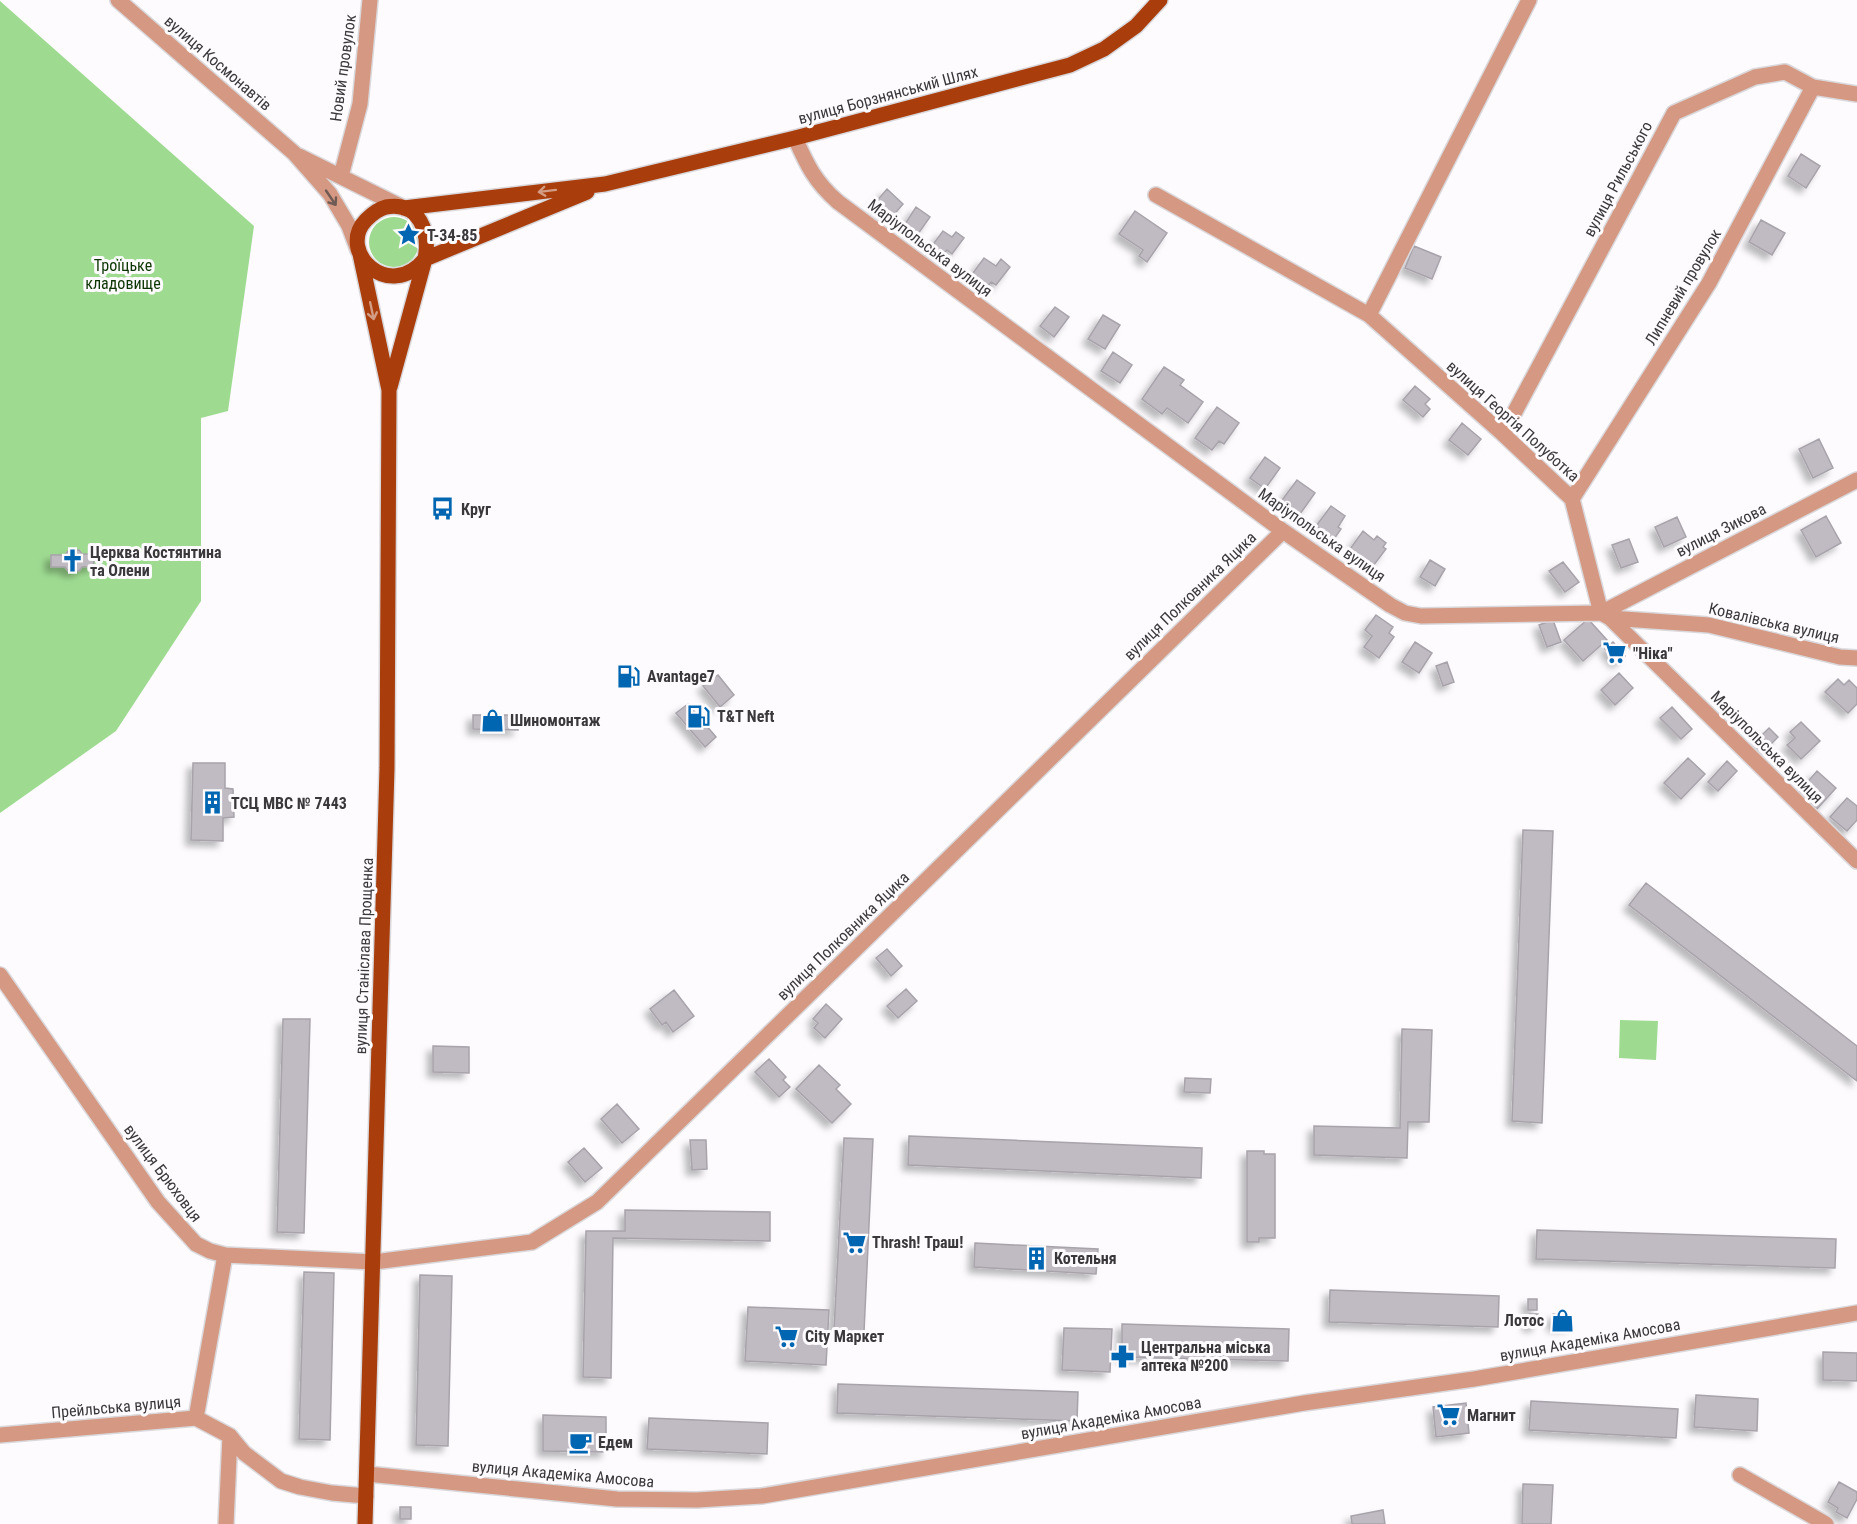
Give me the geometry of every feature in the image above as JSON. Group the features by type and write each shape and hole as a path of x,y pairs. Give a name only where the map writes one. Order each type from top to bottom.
{"main road":[{"name":"вулиця Борзнянський Шлях","path":"404,208 605,184 795,138 1070,65 1104,49 1136,26 1160,0"},
{"name":"вулиця Борзнянський Шлях","path":"425,260 605,184"},
{"path":"385,207 404,208 418,218 424,228 427,247 425,260 410,273 382,275 368,267 360,254 358,234 362,225 377,211 385,207"},
{"name":"вулиця Станіслава Прощенка","path":"360,254 389,390 387,768 365,1524"},
{"name":"вулиця Станіслава Прощенка","path":"389,390 425,260"}],"street":[{"name":"вулиця Космонавтів","path":"118,0 294,153 330,194 349,226 360,254"},
{"name":"Новий провулок","path":"341,176 360,104 370,0"},
{"path":"1369,315 1529,0"},
{"name":"вулиця Рильського","path":"1503,435 1674,113 1755,77 1785,72 1813,87 1857,94"},
{"name":"Липневий провулок","path":"1572,499 1709,283 1813,87"},
{"name":"Маріупольська вулиця","path":"795,138 810,172 822,188 838,202 1283,531 1368,591 1406,613 1421,616 1606,615 1857,861"},
{"name":"вулиця Космонавтів","path":"294,153 404,208"},
{"name":"вулиця Георгія Полуботка","path":"1156,195 1369,315 1572,499 1606,615"},
{"name":"вулиця Зикова","path":"1606,615 1857,480"},
{"name":"вулиця Полковника Яцика","path":"374,1263 532,1242 597,1202 1283,531"},
{"name":"Ковалівська вулиця","path":"1606,615 1709,625 1840,657 1857,658"},
{"name":"вулиця Брюховця","path":"0,975 158,1202 196,1244 225,1255 374,1263"},
{"path":"196,1418 225,1255"},
{"name":"вулиця Академіка Амосова","path":"366,1474 617,1499 697,1500 762,1496 1304,1403 1474,1379 1857,1313"},
{"name":"Прейльська вулиця","path":"0,1435 196,1418 230,1436 244,1453 281,1481 332,1494 366,1496"},
{"path":"226,1524 230,1436"},
{"path":"1740,1475 1826,1524"}],"green space":[{"name":"Троїцьке кладовище","path":"0,1 254,226 228,411 201,418 201,601 116,731 0,813"},
{"path":"389,217 399,217 412,224 419,237 419,247 412,260 399,267 389,267 380,263 373,256 369,247 369,237 373,228 380,221"},
{"path":"1620,1020 1658,1021 1656,1060 1619,1058"}],"building":[{"path":"1801,154 1820,166 1806,188 1788,176"},
{"path":"887,189 903,204 891,218 875,203"},
{"path":"916,207 930,217 918,234 905,224"},
{"path":"1135,211 1167,233 1147,262 1139,256 1143,250 1119,234"},
{"path":"1761,220 1785,233 1772,255 1749,242"},
{"path":"943,231 952,237 956,232 964,238 952,254 947,250 942,256 931,247"},
{"path":"1414,246 1441,257 1432,279 1405,268"},
{"path":"984,258 996,266 1001,259 1010,267 996,285 991,282 986,289 970,277"},
{"path":"1055,307 1069,317 1054,337 1040,326"},
{"path":"1103,315 1120,325 1105,349 1088,339"},
{"path":"1113,352 1132,365 1120,383 1101,371"},
{"path":"1164,367 1184,380 1180,385 1203,402 1188,423 1167,408 1162,414 1142,399"},
{"path":"1415,386 1430,399 1425,404 1430,409 1423,417 1403,400"},
{"path":"1217,407 1239,423 1224,444 1219,441 1212,450 1195,438"},
{"path":"1462,423 1481,439 1468,455 1449,440"},
{"path":"1819,439 1833,468 1813,478 1799,449"},
{"path":"1265,457 1280,468 1265,489 1250,478"},
{"path":"1297,480 1315,493 1300,514 1282,500"},
{"path":"1331,506 1345,516 1338,527 1341,529 1334,539 1316,526"},
{"path":"1826,516 1841,543 1816,557 1801,530"},
{"path":"1677,517 1686,537 1664,547 1655,527"},
{"path":"1363,531 1374,540 1377,536 1386,543 1383,547 1386,549 1373,566 1350,549"},
{"path":"1629,539 1638,562 1621,568 1612,545"},
{"name":"Церква Костянтина та Олени","path":"79,550 82,554 93,554 94,566 82,567 79,571 68,571 65,567 51,567 51,555 65,555 68,551"},
{"path":"1430,560 1445,569 1435,586 1420,577"},
{"path":"1563,562 1579,582 1565,592 1549,571"},
{"path":"1376,615 1393,627 1389,633 1394,637 1379,658 1364,647 1372,636 1365,630"},
{"path":"1588,619 1607,640 1583,661 1564,640"},
{"path":"1553,620 1561,642 1547,647 1539,625"},
{"path":"1415,642 1432,653 1419,673 1402,662"},
{"name":"\"Ніка\"","path":"1613,642 1625,656 1617,663 1605,649"},
{"path":"1447,662 1454,682 1443,686 1436,666"},
{"path":"1619,673 1633,688 1615,705 1601,690"},
{"path":"718,675 734,695 720,707 703,686"},
{"path":"1838,679 1844,685 1849,680 1857,688 1857,704 1848,713 1825,692"},
{"path":"688,704 716,737 705,747 676,713"},
{"path":"1672,707 1692,729 1681,739 1660,718"},
{"name":"Шиномонтаж","path":"473,715 512,715 512,725 518,725 518,730 473,729"},
{"path":"1801,722 1820,741 1801,759 1787,745 1795,738 1790,732"},
{"path":"1769,728 1778,737 1766,749 1757,740"},
{"path":"1688,758 1705,774 1681,799 1664,783"},
{"path":"1727,761 1737,771 1718,791 1708,782"},
{"name":"ТСЦ МВС № 7443","path":"193,763 225,763 225,788 233,789 234,817 223,818 223,841 191,840"},
{"path":"1817,771 1836,788 1817,809 1798,793"},
{"path":"1847,798 1857,806 1857,820 1847,831 1830,817"},
{"path":"1523,830 1553,831 1542,1123 1512,1121"},
{"path":"1646,883 1857,1046 1857,1081 1629,905"},
{"path":"887,949 902,966 891,976 876,958"},
{"path":"906,989 917,1001 898,1018 887,1006"},
{"path":"674,990 694,1016 673,1032 666,1022 662,1025 650,1009"},
{"path":"826,1004 842,1019 825,1038 814,1028 818,1023 813,1019"},
{"path":"283,1019 310,1019 304,1233 277,1232"},
{"path":"1402,1029 1432,1030 1429,1122 1408,1122 1407,1158 1314,1155 1314,1126 1400,1128"},
{"path":"433,1046 469,1047 469,1073 433,1072"},
{"path":"769,1059 786,1077 783,1080 790,1087 779,1097 755,1072"},
{"path":"819,1065 840,1085 836,1089 851,1104 832,1123 796,1089"},
{"path":"1185,1078 1211,1079 1210,1093 1184,1092"},
{"path":"617,1104 639,1129 622,1143 601,1119"},
{"path":"909,1136 1202,1148 1201,1178 908,1165"},
{"path":"844,1138 873,1139 864,1332 834,1330"},
{"path":"690,1140 706,1140 707,1169 692,1170"},
{"path":"584,1148 602,1168 585,1182 568,1162"},
{"path":"1247,1151 1264,1151 1264,1154 1275,1154 1275,1238 1259,1238 1259,1242 1247,1242"},
{"path":"625,1210 770,1212 770,1241 613,1238 611,1378 583,1377 586,1231 625,1231"},
{"path":"1537,1230 1836,1239 1835,1268 1536,1259"},
{"name":"Котельня","path":"975,1243 1098,1249 1096,1274 974,1267"},
{"path":"304,1272 334,1273 330,1440 299,1439"},
{"path":"420,1275 452,1276 448,1446 416,1445"},
{"path":"1330,1290 1499,1296 1498,1327 1329,1322"},
{"path":"1528,1299 1537,1299 1537,1310 1528,1310"},
{"name":"City Маркет","path":"748,1307 829,1310 826,1365 745,1361"},
{"path":"1529,1314 1538,1314 1537,1326 1528,1326"},
{"name":"Лотос","path":"1553,1314 1572,1315 1571,1326 1553,1326"},
{"path":"1122,1324 1289,1329 1288,1361 1122,1357"},
{"path":"1064,1328 1112,1329 1110,1372 1062,1370"},
{"path":"1823,1352 1857,1353 1857,1381 1823,1380"},
{"path":"838,1384 1078,1392 1077,1421 837,1413"},
{"path":"1696,1395 1758,1399 1757,1431 1694,1427"},
{"path":"1531,1401 1678,1409 1676,1438 1529,1430"},
{"path":"1466,1403 1469,1433 1436,1437 1433,1407"},
{"path":"543,1415 606,1417 606,1452 543,1451"},
{"path":"649,1418 768,1423 767,1454 647,1449"},
{"path":"1839,1482 1857,1492 1857,1499 1847,1518 1836,1512 1838,1508 1828,1502"},
{"path":"1523,1484 1553,1485 1551,1524 1522,1524"},
{"path":"400,1507 411,1507 411,1519 400,1519"},
{"path":"1383,1510 1385,1524 1352,1524 1351,1516"}],"place":[{"name":"Т-34-85","path":"409,235"},
{"name":"Круг","path":"443,509"},
{"name":"Церква Костянтина та Олени","path":"72,561"},
{"name":"\"Ніка\"","path":"1615,653"},
{"name":"Avantage7","path":"629,676"},
{"name":"T&T Neft","path":"699,716"},
{"name":"Шиномонтаж","path":"492,720"},
{"name":"ТСЦ МВС № 7443","path":"213,803"},
{"name":"Thrash! Траш!","path":"854,1242"},
{"name":"Котельня","path":"1036,1258"},
{"name":"Лотос","path":"1562,1320"},
{"name":"City Маркет","path":"787,1336"},
{"name":"Центральна міська аптека №200","path":"1123,1356"},
{"name":"Магнит","path":"1449,1415"},
{"name":"Едем","path":"580,1442"}]}
